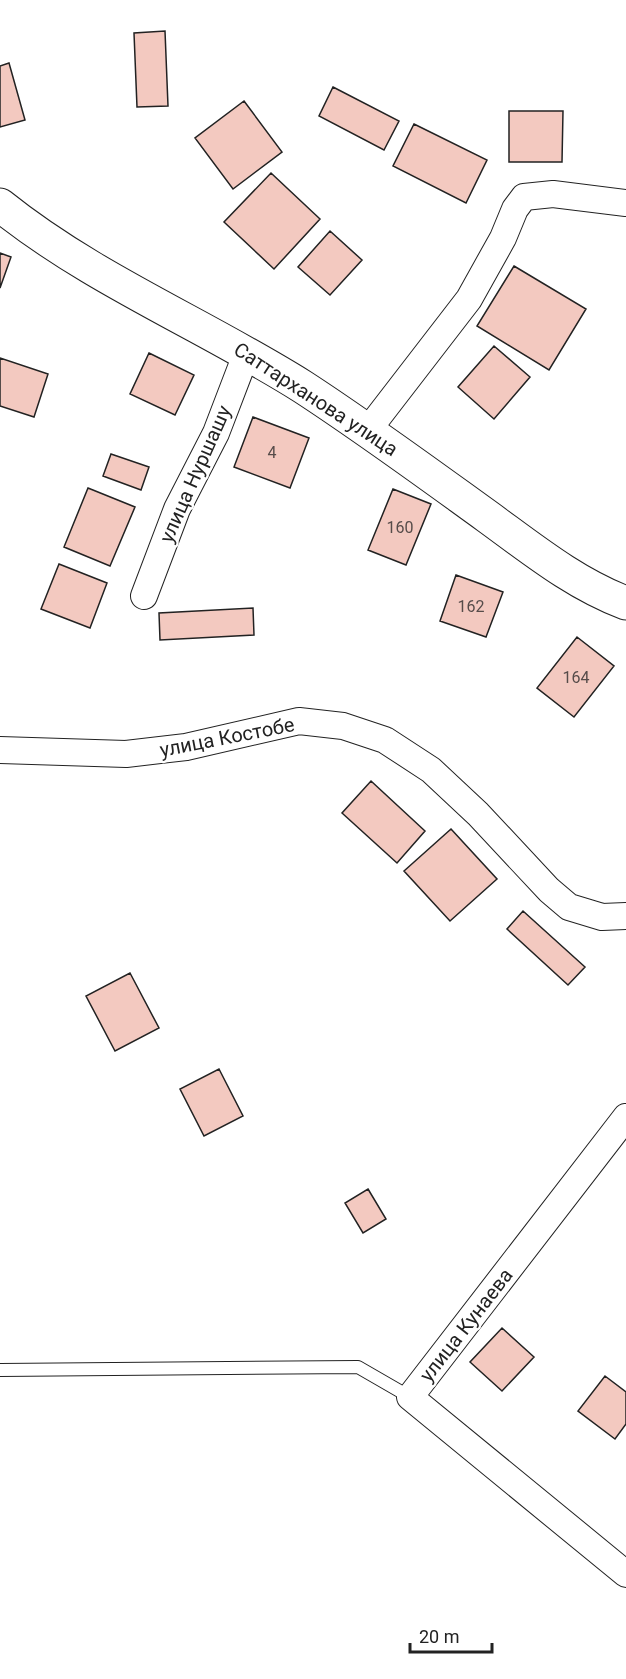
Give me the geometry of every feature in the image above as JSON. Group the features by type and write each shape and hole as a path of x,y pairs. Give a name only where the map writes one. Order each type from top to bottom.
{"street":[{"path":"368,430 469,299 503,238 515,209 524,197 553,194 626,203"},
{"name":"Саттарханова улица","path":"0,205 107,278 247,352 368,430 568,575 604,595 626,603"},
{"name":"улица Нуршашу","path":"144,596 177,509 216,434 247,352"},
{"name":"улица Костобе","path":"0,750 126,754 186,747 299,722 343,726 385,740 431,770 478,814 549,890 569,907 614,917"},
{"name":"улица Кунаева","path":"626,1117 411,1397 626,1574"}],"lane":[{"path":"0,1370 358,1367 411,1397"}],"building":[{"path":"165,31 168,106 137,107 134,33"},
{"path":"9,63 25,120 0,127 0,66"},
{"path":"333,87 399,121 384,150 319,116"},
{"path":"244,101 282,152 233,189 195,138"},
{"path":"509,111 563,111 562,162 509,162"},
{"path":"414,124 487,160 466,203 393,166"},
{"path":"271,173 320,219 274,269 224,222"},
{"path":"330,231 362,260 330,295 298,267"},
{"path":"0,253 11,257 0,288"},
{"path":"514,266 586,309 549,370 477,326"},
{"path":"494,346 530,377 494,419 458,387"},
{"path":"149,353 194,375 175,415 130,394"},
{"path":"0,358 48,374 34,417 0,406"},
{"path":"253,417 309,438 290,488 234,467"},
{"path":"111,454 149,467 141,490 103,476"},
{"path":"88,488 135,507 110,566 64,547"},
{"path":"393,489 431,504 406,565 368,550"},
{"path":"59,564 107,583 90,628 41,609"},
{"path":"456,575 503,592 486,637 440,621"},
{"path":"253,608 254,635 160,640 159,613"},
{"path":"577,637 614,666 574,717 537,688"},
{"path":"371,781 425,831 397,863 342,813"},
{"path":"451,829 497,879 450,921 404,871"},
{"path":"523,911 585,967 568,985 507,929"},
{"path":"130,973 159,1028 115,1051 86,996"},
{"path":"219,1069 243,1116 204,1136 180,1089"},
{"path":"368,1189 386,1219 363,1233 345,1203"},
{"path":"502,1328 534,1357 502,1391 470,1362"},
{"path":"605,1376 626,1392 626,1424 615,1439 578,1411"}]}
